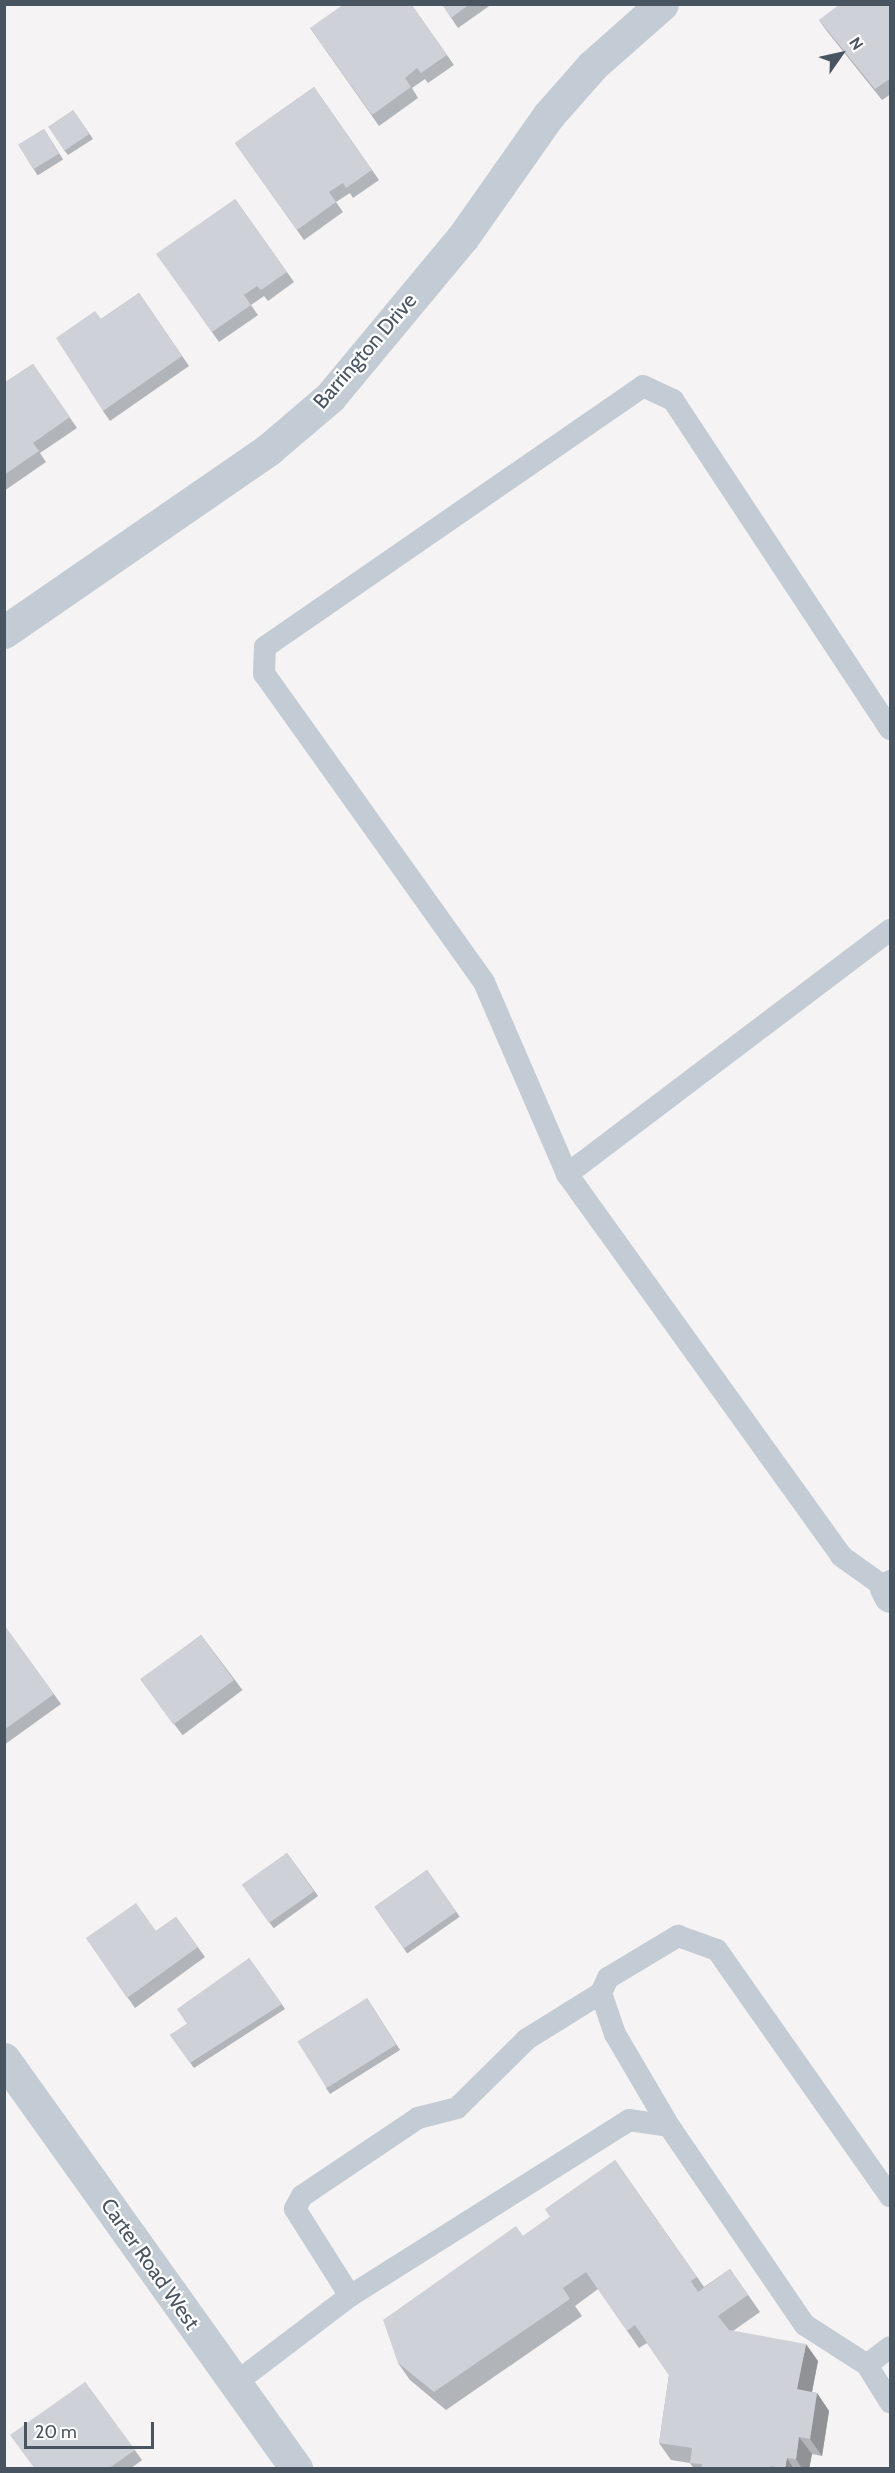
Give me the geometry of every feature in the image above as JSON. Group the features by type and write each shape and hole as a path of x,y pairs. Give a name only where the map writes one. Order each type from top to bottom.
{"street":[{"name":"Barrington Drive","path":"4,632 269,449 330,397 463,237 548,116 593,65 662,4"},
{"name":"Carter Road West","path":"4,2059 296,2469"}],"lane":[{"path":"889,1588 841,1556 567,1174 484,982 264,674 265,647 643,386 673,400 891,729"},
{"path":"567,1174 891,930"},
{"path":"350,2296 295,2210 302,2196 418,2118 457,2108 527,2040 601,1993 608,1978 678,1936 717,1950 891,2196"},
{"path":"601,1993 615,2034 669,2126 805,2325 867,2365 891,2402"},
{"path":"234,2384 350,2296 629,2120 669,2126"},
{"path":"867,2365 891,2347"}],"building":[{"path":"344,4 411,4 447,55 421,73 417,68 405,78 411,87 372,115 310,28"},
{"path":"442,4 470,4 451,18"},
{"path":"840,4 891,4 891,78 875,89 819,20"},
{"path":"314,87 372,170 346,188 343,183 329,192 336,202 297,230 235,143"},
{"path":"73,110 89,134 64,151 48,127"},
{"path":"44,129 59,154 33,169 18,144"},
{"path":"235,199 287,272 261,290 257,286 244,295 251,305 212,332 156,254"},
{"path":"139,293 182,356 103,411 56,338 95,311 101,319"},
{"path":"33,364 70,417 33,443 39,451 4,475 4,383"},
{"path":"4,1625 54,1694 4,1730"},
{"path":"201,1635 234,1680 173,1724 140,1679"},
{"path":"287,1853 314,1892 269,1923 242,1885"},
{"path":"427,1870 456,1912 404,1948 375,1907"},
{"path":"136,1903 156,1931 176,1917 198,1947 127,1998 86,1938"},
{"path":"249,1958 282,2004 190,2063 170,2035 187,2024 177,2009"},
{"path":"367,1998 396,2045 327,2088 297,2041"},
{"path":"615,2160 697,2277 691,2281 698,2292 730,2269 748,2295 718,2316 729,2330 806,2344 797,2389 817,2393 810,2439 799,2437 796,2459 787,2458 785,2469 771,2466 770,2469 702,2469 702,2464 690,2463 692,2448 659,2443 669,2375 635,2325 627,2331 586,2272 563,2288 570,2299 434,2392 398,2363 383,2320 516,2226 523,2236 550,2217 545,2209"},
{"path":"85,2382 135,2450 108,2469 35,2469 10,2435"}]}
